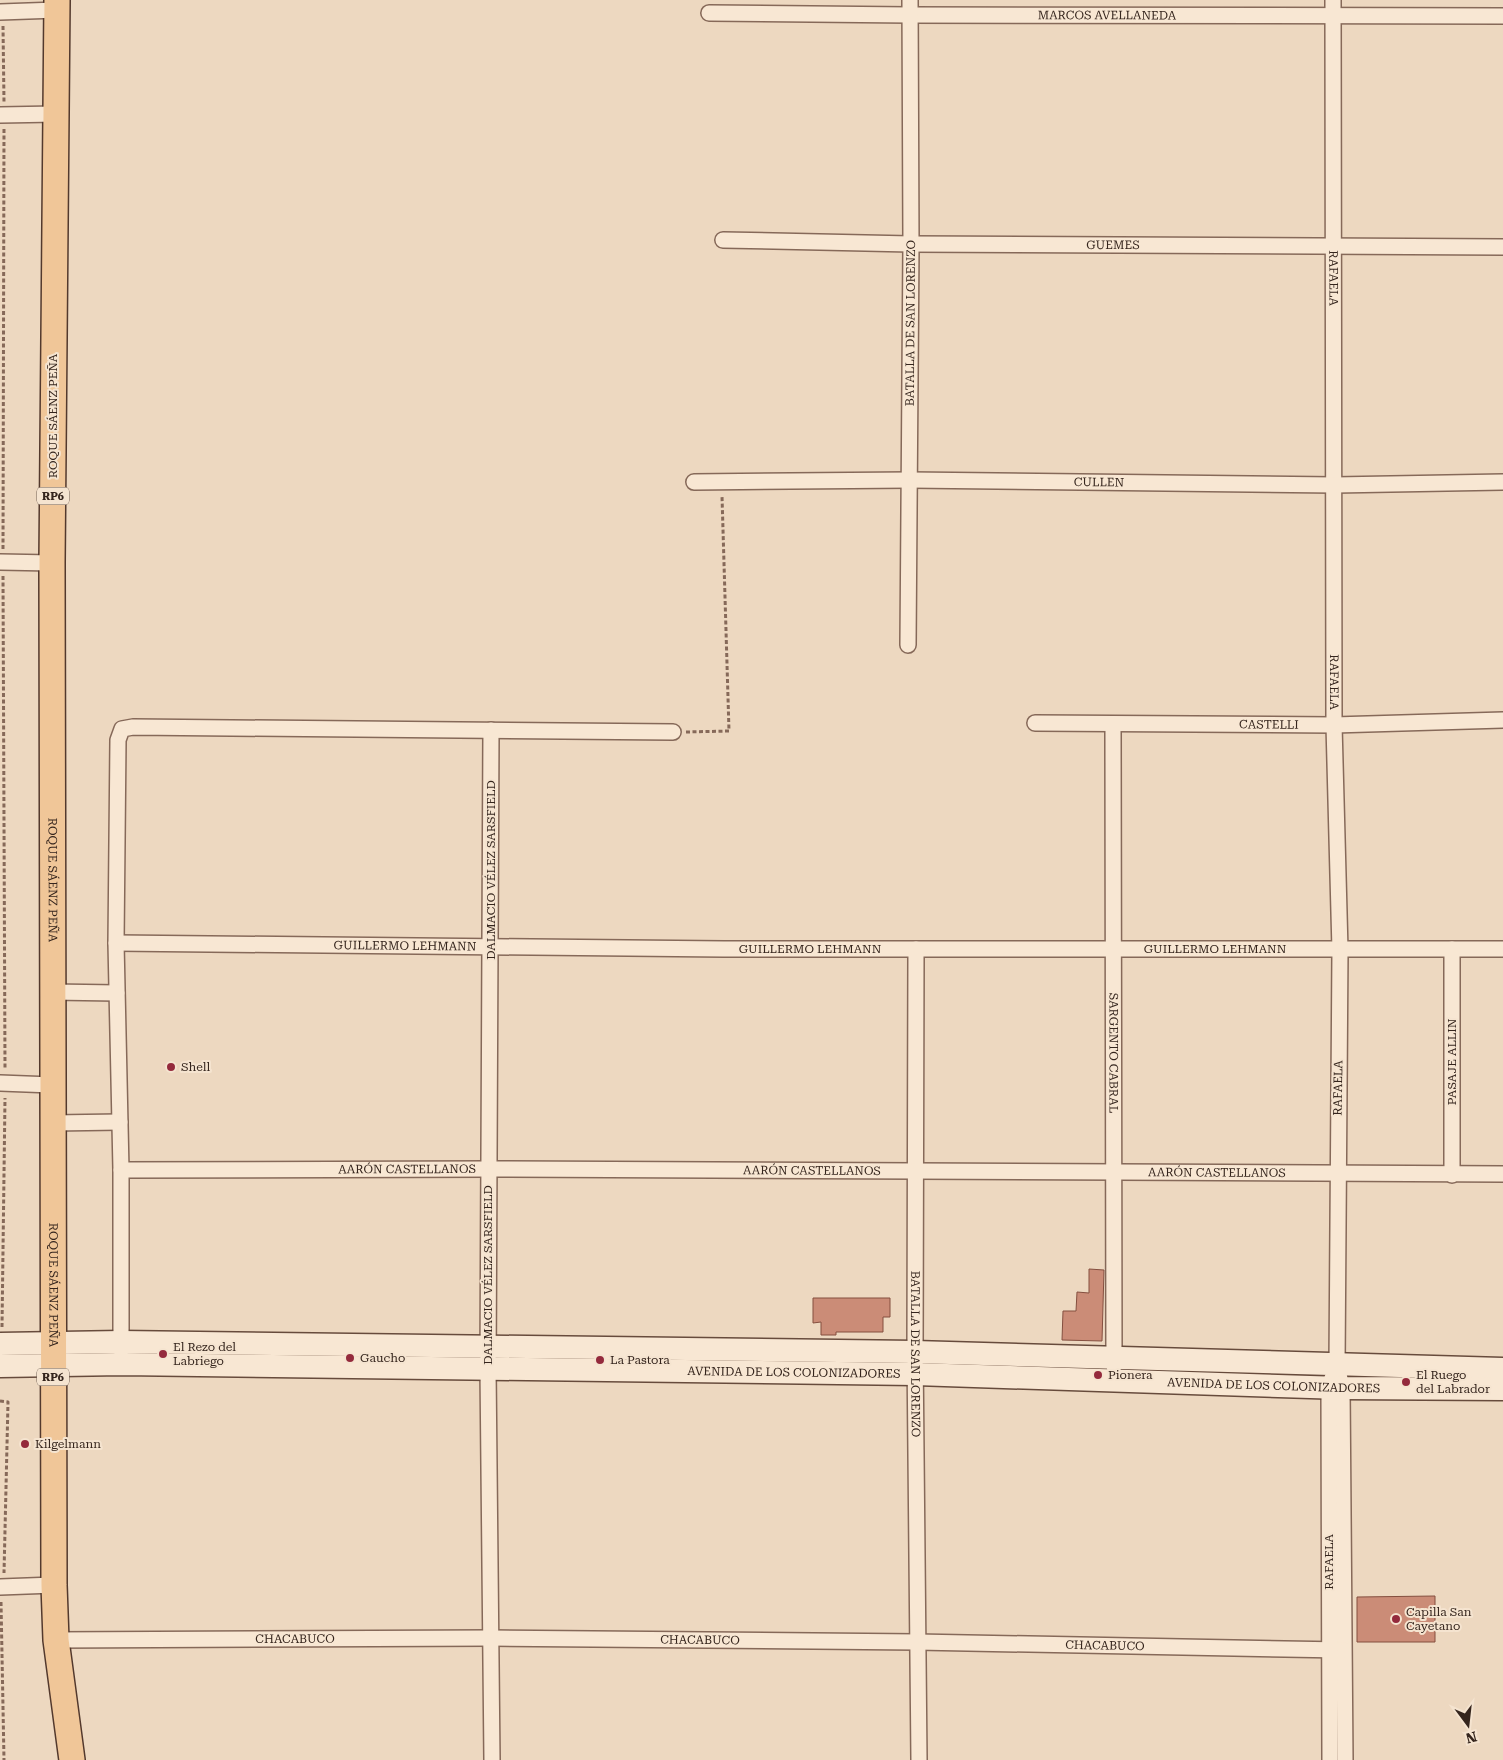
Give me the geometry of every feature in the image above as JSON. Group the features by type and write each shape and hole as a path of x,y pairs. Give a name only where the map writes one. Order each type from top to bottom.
{"main road":[{"name":"ROQUE SÁENZ PEÑA","path":"57,5 52,563 54,1585 56,1640 72,1760"},
{"name":"AVENIDA DE LOS COLONIZADORES","path":"1,1351 53,1354 121,1353 915,1363 1114,1369 1337,1366 1503,1369"},
{"name":"AVENIDA DE LOS COLONIZADORES","path":"1114,1369 1335,1387 1503,1389"}],"street":[{"path":"1,12 57,5"},
{"name":"MARCOS AVELLANEDA","path":"709,13 910,8 1333,8 1503,16"},
{"name":"BATALLA DE SAN LORENZO","path":"908,645 911,244 910,8"},
{"name":"RAFAELA","path":"1330,1760 1336,1650 1335,1387 1337,1366 1340,950 1334,725 1333,8"},
{"path":"2,115 56,114"},
{"name":"GUEMES","path":"723,240 911,244 1503,247"},
{"name":"CULLEN","path":"694,482 910,480 1335,485 1503,482"},
{"path":"2,562 52,563"},
{"name":"CASTELLI","path":"1035,723 1334,725 1503,720"},
{"name":"SARGENTO CABRAL","path":"1113,725 1115,949 1114,1369"},
{"path":"121,1353 121,1170 116,943 118,740 122,729 133,727 673,732"},
{"name":"DALMACIO VÉLEZ SARSFIELD","path":"491,730 488,1358 492,1760"},
{"name":"GUILLERMO LEHMANN","path":"116,943 916,949 1503,949"},
{"name":"BATALLA DE SAN LORENZO","path":"916,949 915,1363 919,1760"},
{"name":"PASAJE ALLIN","path":"1452,949 1452,1175"},
{"path":"52,992 117,994"},
{"path":"2,1083 52,1085"},
{"path":"52,1122 120,1122"},
{"name":"AARÓN CASTELLANOS","path":"121,1170 488,1169 1114,1174 1503,1174"},
{"path":"0,1587 54,1585"},
{"name":"CHACABUCO","path":"56,1640 492,1638 917,1642 1336,1650"},
{"name":"RAFAELA","path":"1336,1650 1345,1760"}],"path":[{"path":"1,12 1,1351"},
{"path":"673,732 729,731 721,482"}],"building":[{"path":"1089,1269 1104,1270 1102,1341 1062,1340 1063,1311 1076,1311 1077,1292 1089,1293"},
{"path":"813,1298 890,1298 890,1317 883,1317 883,1332 836,1332 836,1335 821,1335 821,1322 813,1323"},
{"name":"Capilla San Cayetano","path":"1435,1596 1435,1642 1357,1642 1357,1597"}],"place":[{"name":"Shell","path":"171,1067"},
{"name":"El Rezo del Labriego","path":"163,1354"},
{"name":"Gaucho","path":"350,1358"},
{"name":"La Pastora","path":"600,1360"},
{"name":"Pionera","path":"1098,1375"},
{"name":"El Ruego del Labrador","path":"1406,1382"},
{"name":"Kilgelmann","path":"25,1444"},
{"name":"Capilla San Cayetano","path":"1396,1619"}]}
